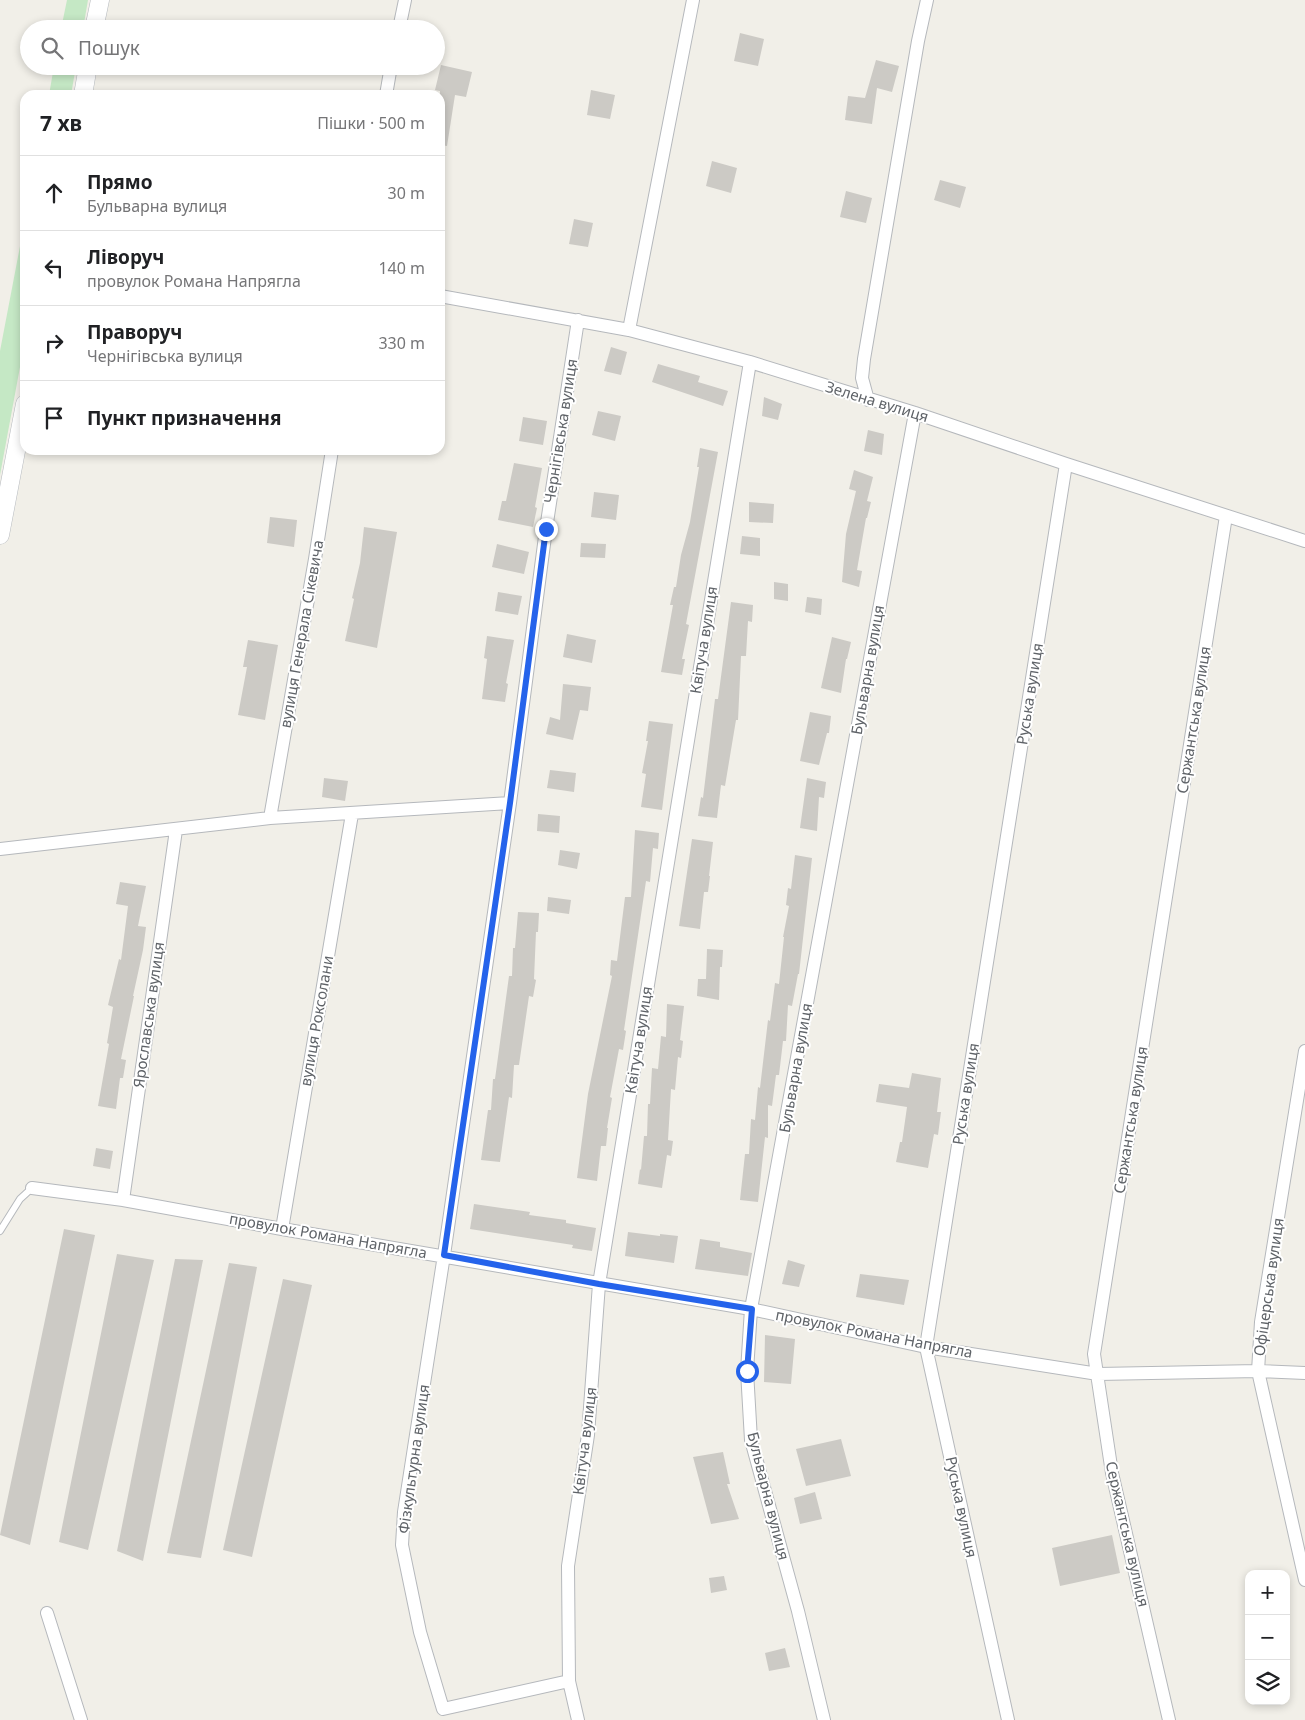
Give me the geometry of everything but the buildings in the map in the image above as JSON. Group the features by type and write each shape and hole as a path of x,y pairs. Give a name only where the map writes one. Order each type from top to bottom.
{"street":[{"path":"96,20 100,0"},
{"path":"401,20 405,0"},
{"path":"629,330 693,0"},
{"path":"868,400 862,378 864,359 918,41 927,0"},
{"path":"83,90 86,75"},
{"path":"387,90 390,75"},
{"name":"Зелена вулиця","path":"445,297 629,330 750,362 1305,541"},
{"name":"Чернігівська вулиця","path":"444,1255 510,803 546,529 578,320"},
{"name":"Квітуча вулиця","path":"578,1720 570,1681 568,1566 588,1435 599,1284 750,362"},
{"name":"Бульварна вулиця","path":"824,1720 798,1611 751,1440 747,1371 752,1309 915,414"},
{"path":"0,536 20,430"},
{"name":"вулиця Генерала Сікевича","path":"270,818 331,455"},
{"name":"Руська вулиця","path":"1008,1720 926,1346 1066,464"},
{"name":"Сержантська вулиця","path":"1169,1720 1112,1473 1094,1354 1226,516"},
{"path":"0,849 270,818 510,803"},
{"name":"вулиця Роксолани","path":"282,1229 352,814"},
{"name":"Ярославська вулиця","path":"122,1200 176,830"},
{"name":"Офіцерська вулиця","path":"1305,1051 1262,1322 1258,1371 1305,1580"},
{"name":"провулок Романа Напрягла","path":"32,1188 122,1200 282,1229 444,1255 599,1284 752,1309 926,1346 1098,1374 1258,1371 1305,1373"},
{"name":"Фізкультурна вулиця","path":"444,1255 404,1512 402,1544 420,1632 443,1709 570,1681"},
{"path":"48,1614 81,1720"}],"lane":[{"path":"0,1231 20,1198 32,1188"}],"green space":[{"path":"67,0 88,0 85,20 63,20"},
{"path":"52,75 74,75 72,90 50,90"},
{"path":"20,246 20,367 0,475 0,351"}],"route":[{"path":"546,529 510,803 444,1255 599,1284 752,1309 747,1371"}]}
